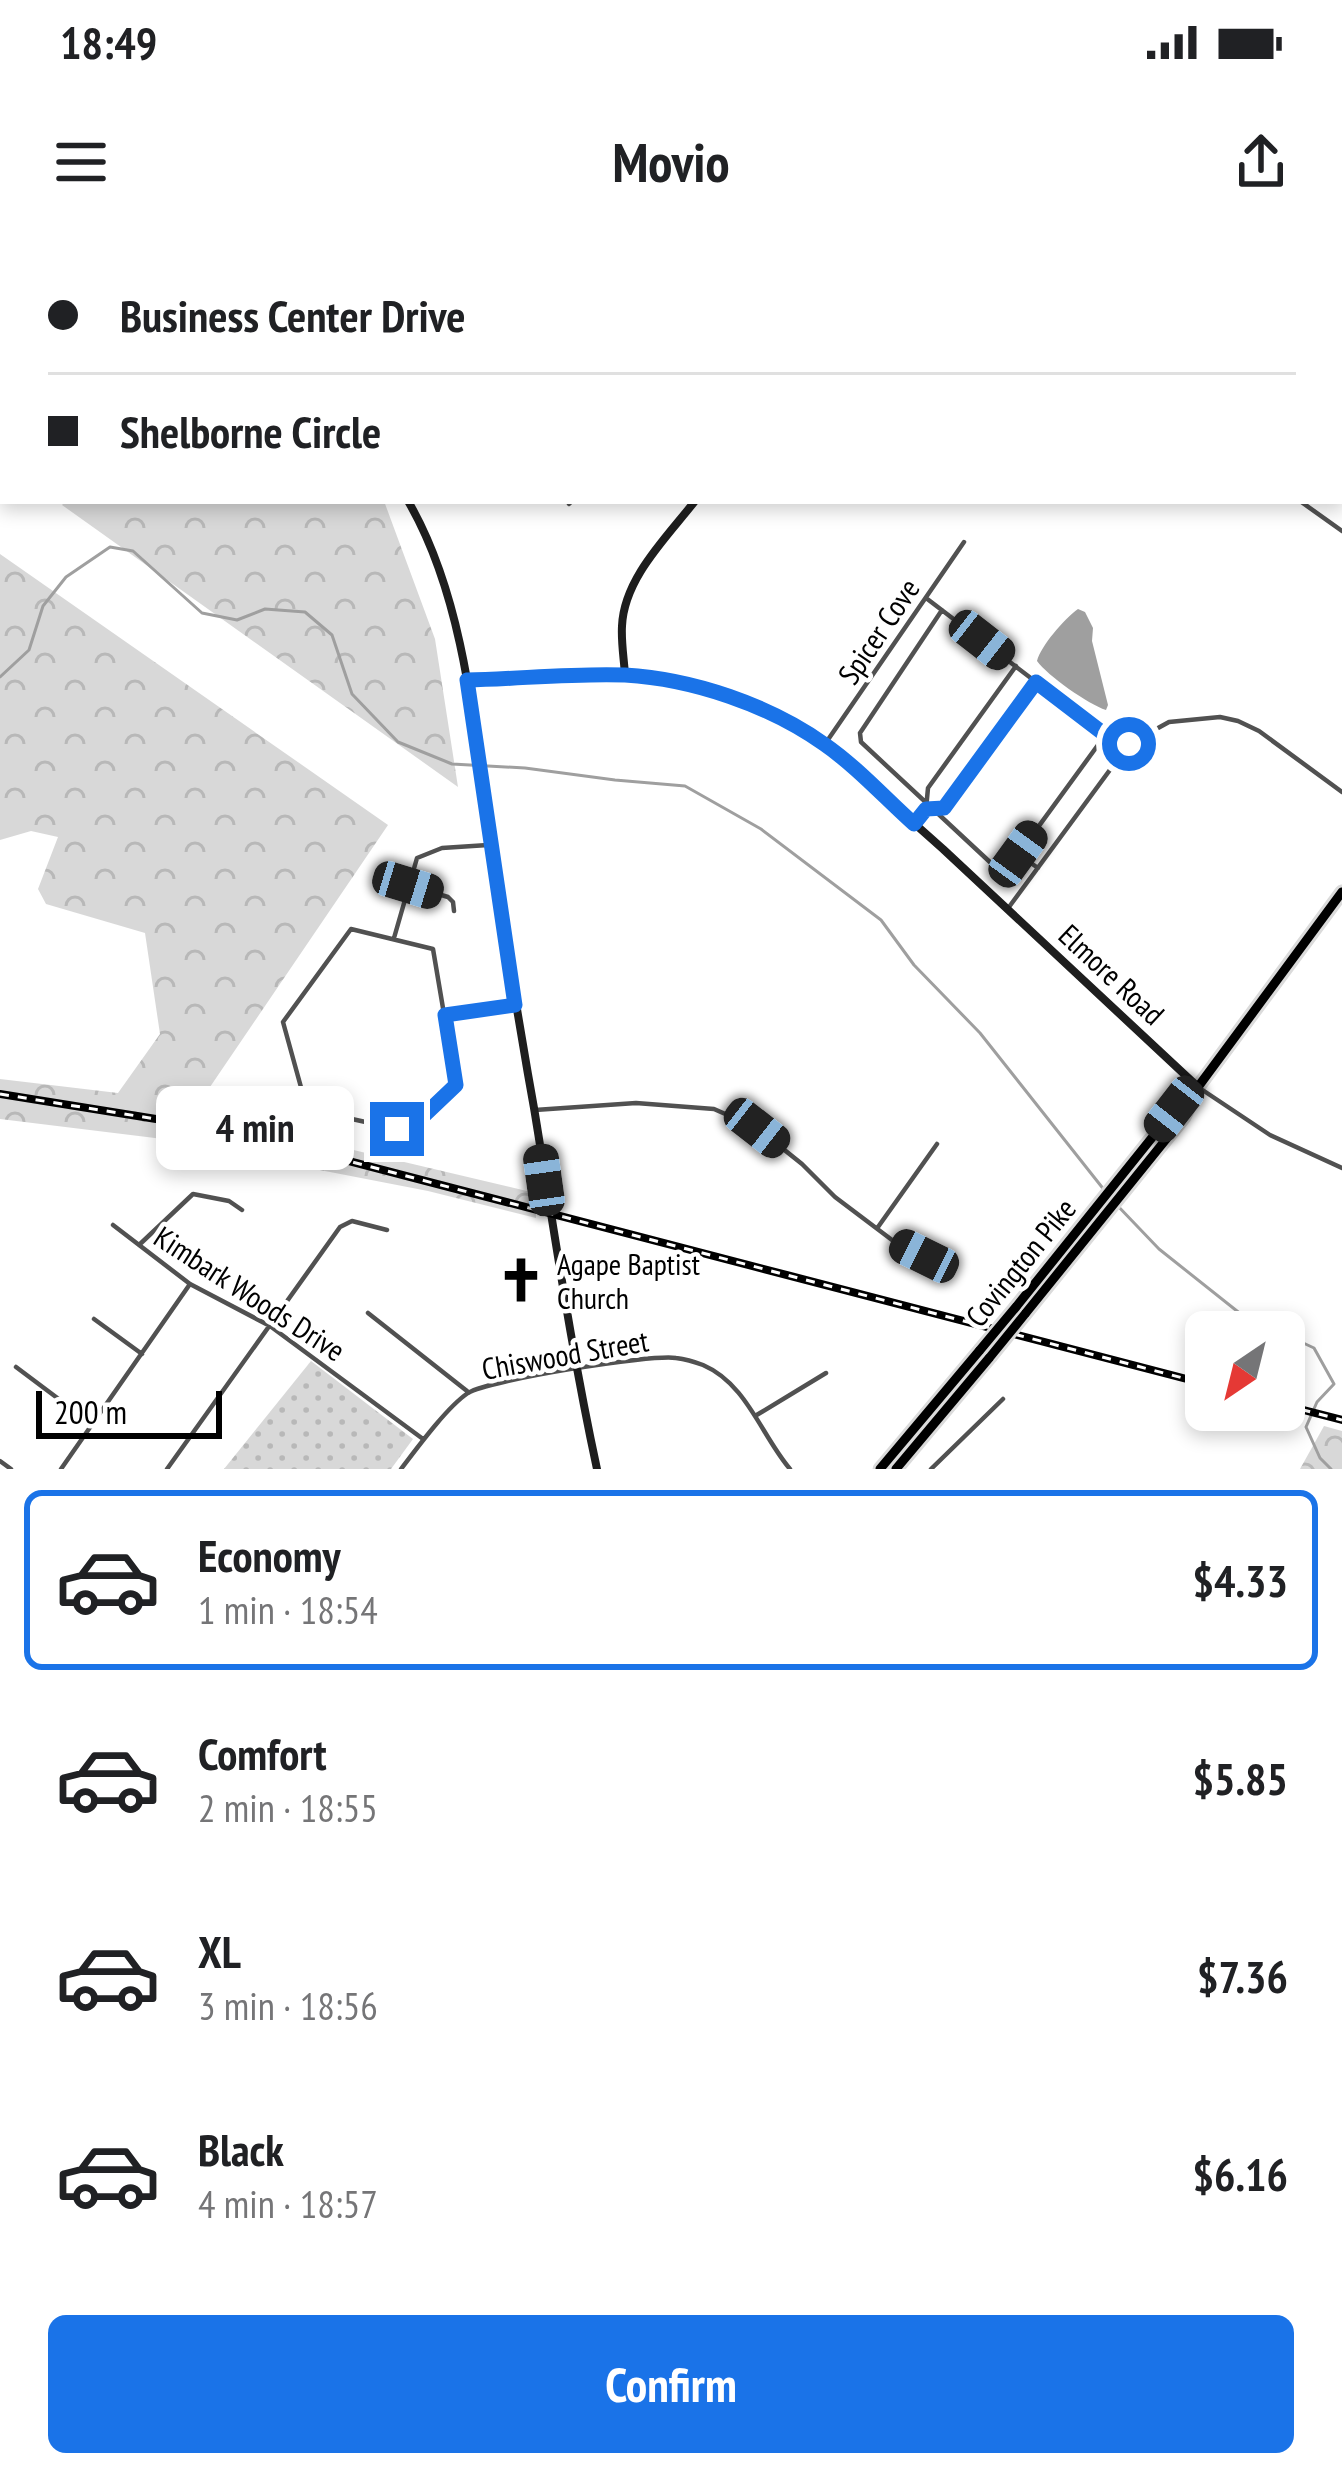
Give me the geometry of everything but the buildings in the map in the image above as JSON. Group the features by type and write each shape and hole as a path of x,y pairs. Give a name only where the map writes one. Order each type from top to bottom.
{"main road":[{"name":"Covington Pike","path":"880,1469 985,1353 1135,1168 1174,1109 1198,1087 1342,892"},
{"name":"Covington Pike","path":"896,1469 985,1353"}],"street":[{"path":"410,504 442,580 467,680 515,1005 597,1469"},
{"path":"625,675 622,623 638,574 693,504"},
{"path":"1304,504 1342,531"},
{"name":"Spicer Cove","path":"825,744 964,542"},
{"path":"926,598 1125,750"},
{"path":"942,610 860,733 860,742 1000,869 1009,867 1106,734"},
{"path":"914,824 929,806 928,788 1016,666"},
{"name":"Elmore Road","path":"467,680 625,675 697,688 779,717 825,744 1198,1087 1270,1135 1342,1168"},
{"path":"929,806 944,808 1036,682"},
{"path":"1007,909 1125,750 1169,722 1226,717 1259,731 1342,792"},
{"path":"394,938 417,858 463,844 490,845"},
{"path":"1018,854 1038,868"},
{"path":"408,885 448,897 454,911"},
{"path":"352,929 394,938 433,949 456,1085 415,1124 397,1129 307,1109 284,1022 352,929"},
{"path":"445,1015 515,1005"},
{"path":"534,1110 636,1103 714,1109 757,1128 876,1229 924,1256"},
{"path":"876,1229 937,1144"},
{"path":"139,1245 194,1194 229,1201 242,1210"},
{"path":"167,1469 340,1227 352,1221 386,1230"},
{"name":"Kimbark Woods Drive","path":"112,1225 190,1284 270,1326 423,1439"},
{"path":"61,1469 190,1284"},
{"path":"368,1313 469,1393"},
{"path":"94,1319 142,1354"},
{"name":"Chiswood Street","path":"401,1469 423,1439 469,1393 634,1359 674,1358 705,1366 736,1388 790,1469"},
{"path":"16,1367 92,1424"},
{"path":"755,1416 826,1372"},
{"path":"931,1469 1003,1399"},
{"path":"0,1461 11,1469"}],"green space":[{"path":"385,504 435,639 458,787 62,505"},
{"path":"0,554 388,825 193,1112 535,1193 536,1218 428,1191 155,1138 0,1119 0,1079 118,1093 160,1034 145,933 46,904 38,889 58,837 31,831 0,840"},
{"path":"311,1361 413,1439 391,1469 224,1469"},
{"path":"1324,1426 1342,1431 1342,1469 1300,1469"}],"shaded area":[{"path":"1078,609 1085,612 1093,628 1106,710 1069,689 1037,661 1054,633"}],"waterway":[{"path":"0,677 29,650 43,606 66,577 110,547 133,551 202,613 237,620 265,609 305,612 332,635 352,694 398,742 452,764 685,786 761,829 881,920 914,965 980,1033 1105,1191"},
{"path":"1115,1203 1159,1249 1237,1311"},
{"path":"1305,1344 1314,1348 1334,1384 1317,1402 1306,1427 1320,1458 1331,1469"}],"railway":[{"path":"0,1094 237,1132 1185,1379"},
{"path":"1305,1410 1342,1420"}],"place":[{"name":"Agape Baptist Church","path":"521,1280"}],"route":[{"path":"397,1129 415,1124 456,1085 445,1015 515,1005 467,680 625,675 733,698 825,744 914,824 926,809 944,808 1036,682 1125,750 1129,744"}]}
